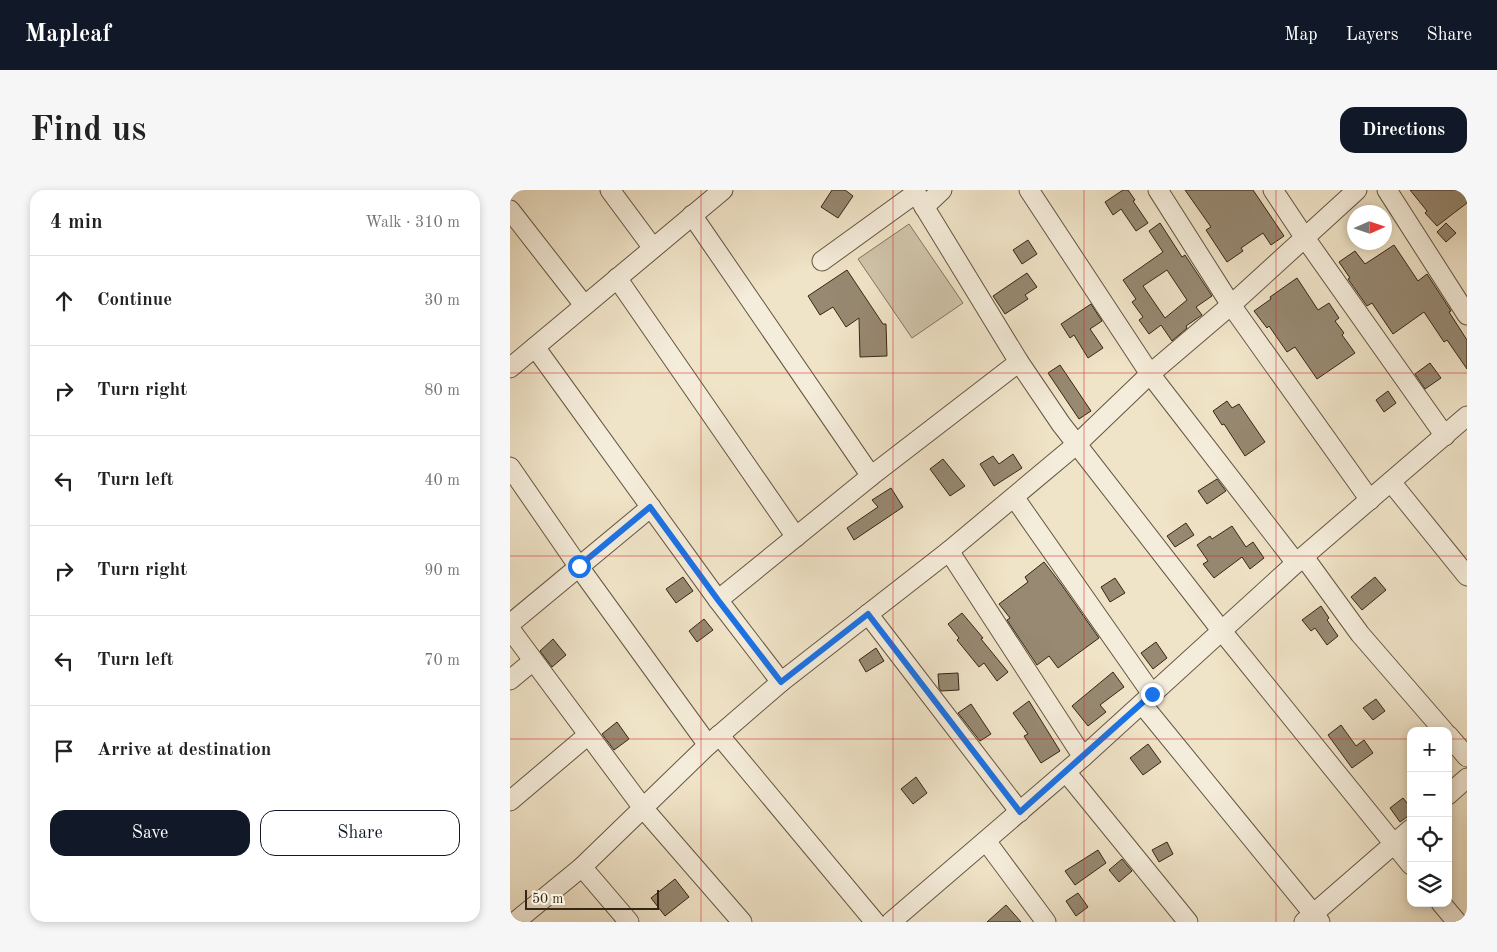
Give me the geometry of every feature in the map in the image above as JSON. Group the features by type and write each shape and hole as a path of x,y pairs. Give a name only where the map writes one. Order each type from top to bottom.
{"street":[{"path":"610,190 653,248"},
{"path":"822,261 918,197 942,190"},
{"path":"1028,190 1150,374 1360,634 1441,727"},
{"path":"1158,190 1231,305 1370,500"},
{"path":"1273,190 1445,436"},
{"path":"515,922 582,867 713,740 781,682 949,551 1077,444 1150,374 1231,305 1357,190"},
{"path":"1387,190 1467,315"},
{"path":"512,361 535,347 719,191"},
{"path":"918,197 1019,362 1061,424 1221,630 1409,862"},
{"path":"510,210 584,305"},
{"path":"692,215 871,476"},
{"path":"617,278 796,537"},
{"path":"535,347 718,600 781,682"},
{"path":"718,600 871,476 1019,362"},
{"path":"901,919 986,841 1083,757 1221,630 1466,418"},
{"path":"510,467 579,566 713,740 875,922"},
{"path":"1391,482 1467,576"},
{"path":"1014,497 1147,699 1312,919 1407,833"},
{"path":"510,624 650,507"},
{"path":"949,551 1083,757"},
{"path":"868,614 1020,812"},
{"path":"510,629 643,808 742,922"},
{"path":"510,680 532,661"},
{"path":"510,801 588,735"},
{"path":"1452,740 1467,757"},
{"path":"1066,772 1188,922"},
{"path":"1452,791 1467,778"},
{"path":"986,841 1046,922"},
{"path":"582,867 629,922"},
{"path":"1444,907 1457,922"}],"shaded area":[{"path":"909,224 963,303 912,338 858,259"}],"building":[{"path":"832,190 845,190 853,196 838,218 821,207"},
{"path":"1123,190 1128,190 1148,223 1136,231 1121,209 1113,215 1105,202"},
{"path":"1185,190 1253,190 1284,236 1271,245 1263,233 1241,248 1243,251 1227,262 1206,230 1211,227"},
{"path":"1410,190 1467,190 1467,203 1437,226 1425,213 1427,211"},
{"path":"1160,223 1182,257 1185,255 1212,296 1196,307 1202,315 1186,326 1187,328 1172,341 1161,325 1149,334 1139,320 1143,317 1132,302 1136,299 1123,280 1163,252 1149,231","holes":["1167,270 1187,300 1165,318 1143,286"]},
{"path":"1446,223 1456,233 1446,242 1437,232"},
{"path":"1028,240 1037,254 1022,264 1013,250"},
{"path":"1394,245 1418,281 1427,274 1451,311 1449,312 1467,340 1467,369 1447,340 1444,342 1424,312 1393,334 1372,303 1367,306 1348,279 1350,278 1339,262 1355,251 1365,264 1386,250 1392,250"},
{"path":"847,270 883,324 886,324 887,356 860,357 859,318 846,327 833,307 820,315 808,296"},
{"path":"1027,273 1037,287 1025,295 1028,299 1005,314 993,296"},
{"path":"1297,278 1318,310 1329,303 1339,318 1335,321 1344,333 1342,335 1355,353 1317,379 1295,347 1287,352 1269,326 1267,328 1254,311"},
{"path":"1091,304 1102,321 1090,329 1103,348 1088,358 1074,335 1070,338 1061,324"},
{"path":"1430,363 1441,378 1425,389 1415,374"},
{"path":"1060,365 1091,411 1079,419 1048,373"},
{"path":"1388,391 1396,403 1384,412 1376,400"},
{"path":"1227,401 1232,408 1239,404 1265,442 1245,456 1213,411"},
{"path":"1013,454 1022,468 994,486 980,464 993,456 999,464"},
{"path":"943,459 965,486 950,496 930,469"},
{"path":"1217,479 1226,491 1207,504 1198,491"},
{"path":"891,488 903,507 854,540 847,528 878,507 872,500"},
{"path":"1186,523 1194,535 1175,547 1167,536"},
{"path":"1232,526 1246,547 1253,542 1264,558 1250,569 1242,557 1214,578 1203,564 1208,561 1197,545 1210,536 1212,539"},
{"path":"1044,562 1099,638 1058,668 1049,656 1037,665 1007,620 1010,618 999,604 1028,582 1025,577"},
{"path":"683,577 693,591 676,603 666,589"},
{"path":"1375,577 1386,590 1362,610 1351,597"},
{"path":"1115,578 1125,593 1110,602 1101,587"},
{"path":"1321,606 1329,618 1327,620 1338,636 1327,645 1315,628 1311,631 1302,620"},
{"path":"962,613 1008,672 997,681 984,663 979,667 957,640 959,638 948,624"},
{"path":"704,619 713,630 697,642 689,631"},
{"path":"553,639 566,655 552,667 540,651"},
{"path":"1156,642 1167,658 1153,669 1141,653"},
{"path":"876,648 884,661 866,672 859,660"},
{"path":"1113,672 1124,687 1100,705 1106,712 1088,726 1072,706"},
{"path":"958,673 959,690 941,691 938,674"},
{"path":"1376,699 1385,711 1373,720 1363,708"},
{"path":"1029,701 1060,751 1041,763 1024,736 1028,734 1013,713"},
{"path":"971,704 991,734 980,741 958,713"},
{"path":"617,722 629,739 614,750 602,734"},
{"path":"1341,725 1356,746 1364,740 1373,753 1352,768 1328,735"},
{"path":"1148,744 1161,762 1143,775 1130,758"},
{"path":"916,777 927,793 913,804 901,789"},
{"path":"1403,798 1407,803 1407,817 1400,822 1390,808"},
{"path":"1167,842 1173,854 1159,862 1152,850"},
{"path":"1098,850 1106,863 1075,885 1065,871"},
{"path":"1122,859 1132,871 1119,882 1109,870"},
{"path":"675,879 689,897 665,916 651,898"},
{"path":"1078,893 1088,907 1076,916 1066,901"},
{"path":"1006,905 1021,922 987,922"}],"route":[{"path":"579,566 650,507 781,682 868,614 1020,812 1152,694"}]}
